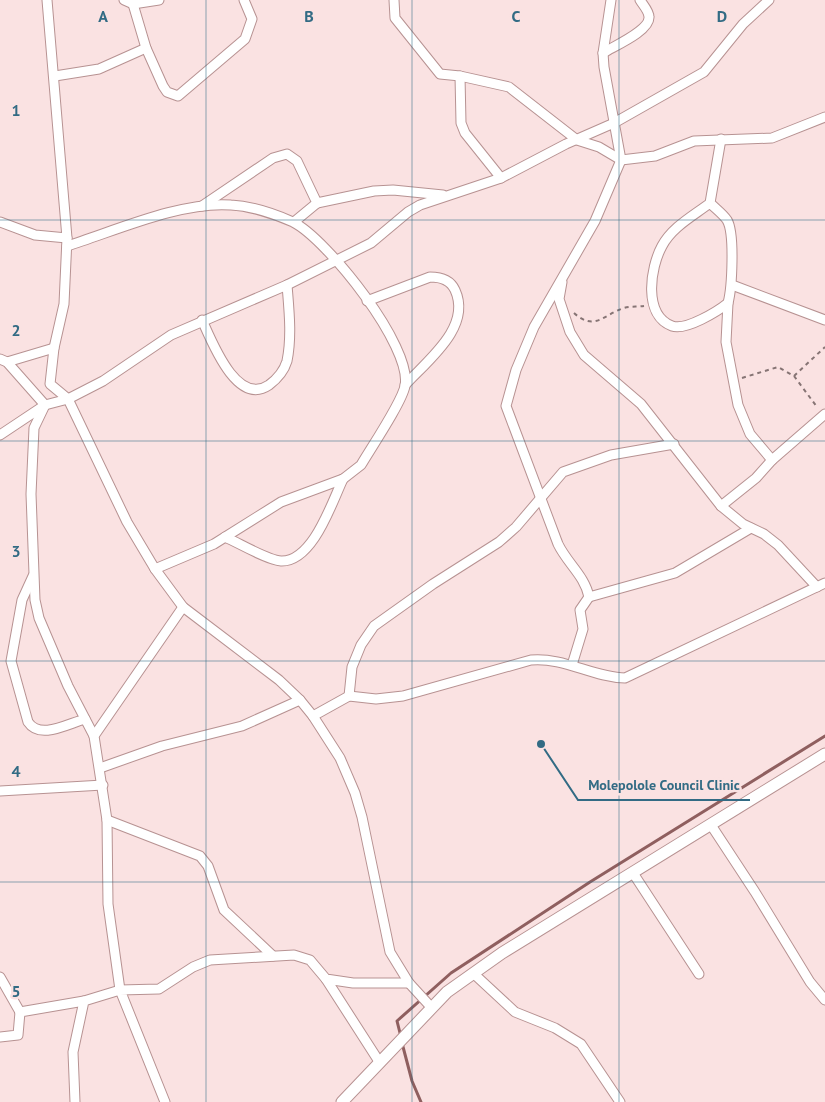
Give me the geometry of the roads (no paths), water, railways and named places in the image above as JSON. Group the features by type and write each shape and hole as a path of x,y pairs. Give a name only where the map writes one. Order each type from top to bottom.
{"street":[{"path":"47,0 55,76 67,242 64,304 54,348 50,384 68,399 127,522 155,569 183,606 279,680 300,700 313,716 340,758 355,793 390,952 409,983 431,1007"},
{"path":"159,0 128,2 146,48 167,92 178,96 245,39 252,19 244,0"},
{"path":"394,0 395,18 440,74 460,76 509,87 577,140 599,147 620,160 655,156 694,141 772,138 825,117"},
{"path":"590,597 586,583 561,551 506,406 516,370 534,327 595,220 620,160 603,53 611,0"},
{"path":"603,53 643,30 648,23 650,16 640,0"},
{"path":"0,435 45,404 68,399 103,381 171,335 202,320 288,285 371,242 408,212 446,195 501,178 614,123 704,72 744,24 769,0"},
{"path":"55,76 99,68 146,48"},
{"path":"460,76 461,123 465,134 501,178"},
{"path":"721,139 710,203 685,220 662,246 653,271 653,306 662,318 673,326 686,326 719,310 728,303"},
{"path":"202,206 273,158 288,154 297,162 317,203"},
{"path":"294,222 317,203 374,191 393,190 446,195"},
{"path":"710,203 727,221 732,233 732,285 728,303 726,342 738,405 750,434 772,460"},
{"path":"0,222 35,235 67,242 181,209 202,206 231,205 254,209 294,222 337,259 367,301 398,348 403,363 405,386"},
{"path":"313,716 349,696 376,699 403,696 531,660 552,660 612,677 635,674 821,585 778,545 764,534 742,524 721,506 641,404 584,355 570,332 559,299 563,276"},
{"path":"155,569 214,544 282,502 343,479 360,464 405,386 446,341 453,329 460,302 454,286 446,280 430,277 367,301"},
{"path":"202,320 222,363 240,384 248,389 261,390 275,380 286,363 290,340 288,285"},
{"path":"732,285 825,320"},
{"path":"45,404 4,361 54,348"},
{"path":"45,404 34,428 31,494 35,600 40,618 68,686 94,736 107,820 108,904 120,990 166,1102"},
{"path":"721,506 756,478 772,460 794,443 824,414"},
{"path":"349,696 352,667 360,645 374,626 433,584 499,542 516,527 540,496 563,472 575,466 611,455 674,444"},
{"path":"225,536 275,559 289,560 312,544 343,479"},
{"path":"572,665 583,629 580,610 590,597 675,573 751,528"},
{"path":"34,575 22,600 11,660 28,722 32,728 44,732 85,718"},
{"path":"94,736 183,606"},
{"path":"100,768 162,746 242,726 300,700"},
{"path":"342,1102 431,1007 474,973 502,953 825,754"},
{"path":"0,791 103,785"},
{"path":"107,820 200,856 208,866 224,910 273,956"},
{"path":"711,825 810,982 825,1000"},
{"path":"633,873 698,974"},
{"path":"20,1012 84,1001 120,990 159,989 193,967 210,960 303,956 310,960 326,980 380,1063"},
{"path":"474,973 515,1012 555,1028 581,1044 620,1102"},
{"path":"0,977 20,1012 18,1035 0,1037"},
{"path":"326,980 353,983 409,983"},
{"path":"75,1102 74,1052 84,1001"}],"waterway":[{"path":"401,1037 397,1021 451,973 590,882 825,736"},
{"path":"402,1043 412,1081 421,1102"}],"place":[{"name":"Molepolole Council Clinic","path":"541,744"}]}
